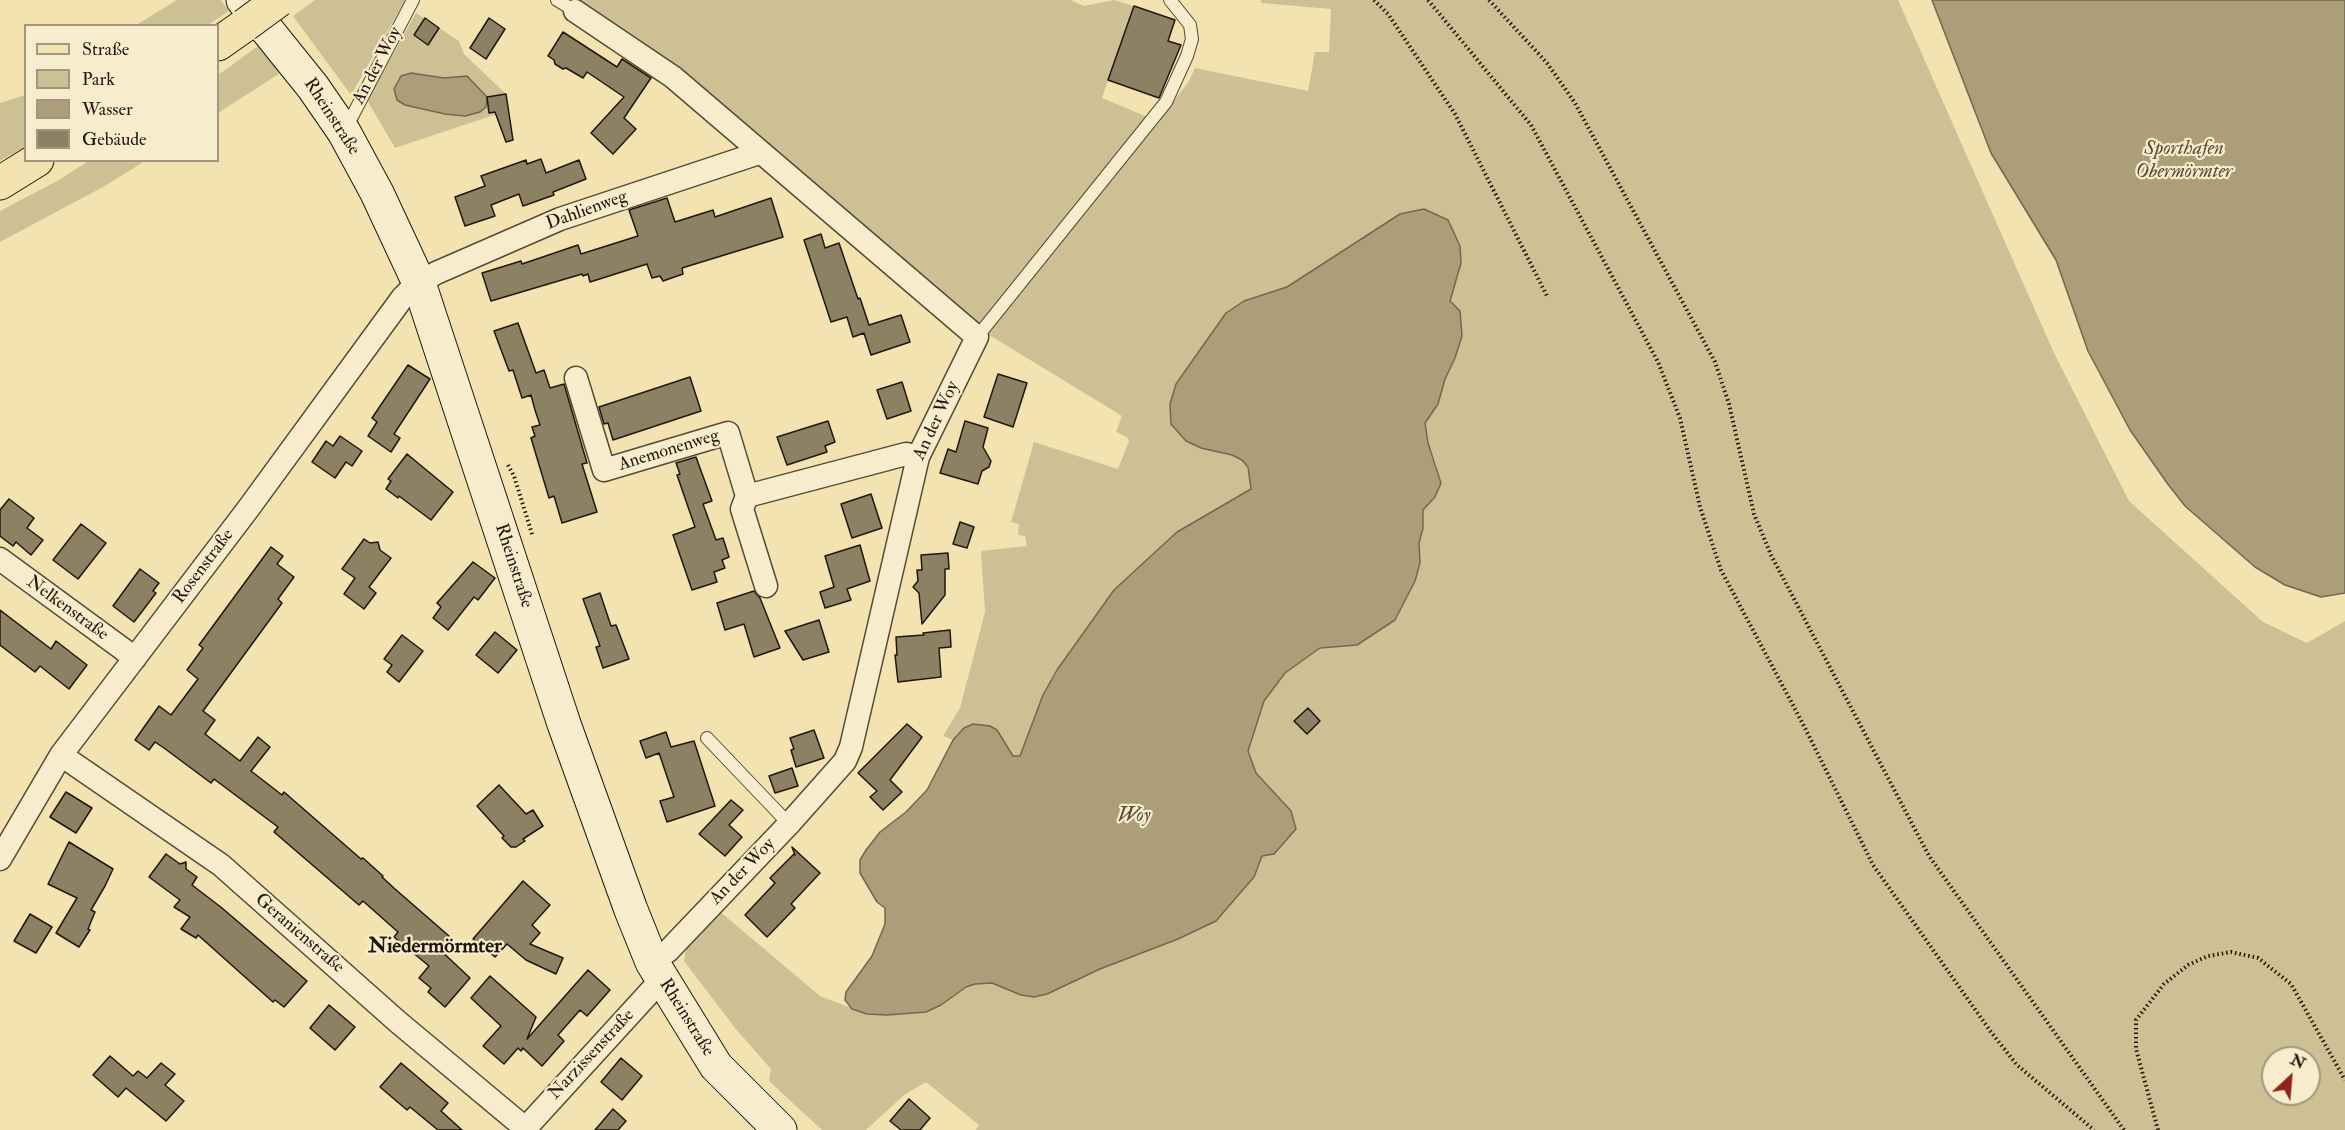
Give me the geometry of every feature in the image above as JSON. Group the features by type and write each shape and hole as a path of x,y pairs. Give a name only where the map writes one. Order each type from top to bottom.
{"main road":[{"path":"219,43 244,12 279,0"},
{"name":"Rheinstraße","path":"244,12 313,87 344,132 377,193 419,283 564,724 631,910 657,971 716,1066 780,1130"},
{"path":"0,183 23,163"}],"street":[{"path":"566,6 673,77 759,153 977,337"},
{"name":"Dahlienweg","path":"419,283 436,273 560,219 759,153"},
{"name":"Rosenstraße","path":"1,857 61,755 248,510 403,297 419,283"},
{"name":"An der Woy","path":"657,971 668,951 838,771 851,747 918,457 977,337"},
{"name":"Anemonenweg","path":"576,378 604,470 728,433 747,496 742,509 766,586"},
{"path":"747,496 906,454 918,457"},
{"name":"Nelkenstraße","path":"0,560 135,658"},
{"name":"Geranienstraße","path":"61,755 220,865 398,1022 524,1129"},
{"name":"Narzissenstraße","path":"524,1129 657,971"}],"lane":[{"name":"An der Woy","path":"344,132 413,0"},
{"path":"977,337 1166,102 1187,57 1192,39 1190,25 1170,0"},
{"path":"707,738 789,824"}],"path":[{"path":"1374,0 1388,14 1455,114 1547,296"},
{"path":"1428,0 1531,125 1658,362 1680,418 1700,507 1721,570 1804,726 1873,865 1991,1032 2017,1065 2094,1130"},
{"path":"1489,0 1547,63 1575,103 1715,362 1729,404 1754,514 1772,555 1929,856 2124,1130"},
{"path":"504,457 514,476 535,545"},
{"path":"2158,1130 2136,1049 2136,1020 2164,984 2188,965 2208,956 2231,952 2258,958 2291,984 2345,1080"}],"green space":[{"path":"177,0 221,0 229,11 210,24 138,24"},
{"path":"315,0 405,0 351,95 293,16"},
{"path":"566,0 1070,0 1084,6 1114,0 1134,6 1102,98 1150,118 978,327"},
{"path":"1261,0 1898,0 2054,353 2129,501 2263,622 2307,643 2345,621 2345,1130 976,1130 979,1125 926,1082 904,1095 866,1130 822,1130 769,1081 771,1069 735,1028 684,961 687,942 718,910 820,996 867,1014 941,1005 966,987 975,984 992,983 1021,995 1034,997 1047,994 1100,969 1178,939 1254,877 1262,856 1271,791 1256,773 1248,751 1264,700 1285,673 1320,648 1357,645 1420,563 1419,543 1423,528 1423,510 1435,497 1437,466 1428,443 1425,423 1438,404 1445,379 1455,358 1460,312 1450,301 1461,263 1400,214 1287,287 1244,301 1201,448 1232,455 1242,460 1248,467 1251,489 1114,590 1057,670 1043,695 1020,756 1013,756 997,730 990,726 964,728 953,740 943,736 960,708 985,612 981,551 1027,546 1025,536 1018,535 1019,524 1011,522 1034,442 1118,469 1129,441 1127,437 1116,432 1122,416 986,333 1158,122 1189,81 1195,68 1308,91 1315,52 1329,52 1331,9 1261,3"},
{"path":"416,13 459,41 464,54 506,94 509,110 395,148 367,100"},
{"path":"265,41 285,70 219,112 219,74"},
{"path":"24,95 24,148 0,161 0,103"},
{"path":"86,162 143,162 103,187 0,242 0,211 59,180"}],"water":[{"name":"Sporthafen Obermörmter","path":"1932,0 2345,0 2345,593 2321,597 2285,585 2255,567 2185,506 2130,430 2088,351 2056,260 1991,153"},
{"path":"411,73 444,78 467,76 487,97 486,107 480,112 465,116 405,105 397,100 394,89 401,76"},
{"name":"Woy","path":"1424,209 1448,220 1460,246 1461,263 1450,301 1460,311 1462,336 1438,404 1425,423 1428,443 1441,483 1435,497 1423,510 1423,528 1419,543 1420,563 1415,581 1395,620 1357,645 1320,648 1285,673 1264,701 1248,751 1256,773 1291,811 1296,829 1274,854 1262,856 1254,877 1216,921 1178,939 1100,969 1047,994 1034,997 1021,995 992,983 975,984 966,987 941,1005 926,1012 887,1015 867,1014 852,1009 845,1000 846,992 872,956 885,924 885,908 877,902 860,873 860,860 866,850 880,832 906,812 927,790 953,740 964,728 973,724 990,726 997,730 1013,756 1020,756 1043,695 1057,670 1114,590 1177,532 1251,489 1248,467 1242,460 1232,455 1201,448 1186,441 1171,424 1170,404 1176,384 1226,313 1244,301 1287,287 1400,214"}],"building":[{"path":"1134,6 1175,20 1168,41 1181,45 1159,98 1108,80"},
{"path":"425,18 439,28 428,45 414,35"},
{"path":"489,18 505,29 486,59 470,48"},
{"path":"563,32 617,67 622,59 651,78 624,118 636,129 613,154 591,133 624,97 587,72 583,78 555,64 554,60 548,56"},
{"path":"506,94 513,140 506,142 495,112 489,113 487,97"},
{"path":"541,159 546,173 579,160 586,179 553,192 554,195 523,206 519,194 491,205 495,216 465,226 455,197 485,186 481,176 526,160 527,164"},
{"path":"667,198 675,222 713,210 715,217 771,198 783,237 682,268 683,274 663,281 660,276 652,278 647,264 590,282 588,274 583,276 582,274 491,301 482,273 521,261 522,264 578,245 581,254 638,236 629,210"},
{"path":"821,234 825,248 839,243 869,325 901,315 910,342 871,355 864,333 853,337 847,317 831,322 804,240"},
{"path":"518,323 536,373 544,370 550,388 564,384 587,463 582,464 597,512 562,523 554,496 549,498 531,438 535,436 532,427 540,425 531,395 522,398 513,370 509,371 494,331"},
{"path":"408,365 430,379 394,434 400,438 391,452 368,436 377,422 372,418"},
{"path":"998,374 1027,383 1013,427 984,417"},
{"path":"690,377 701,411 613,440 608,423 604,424 599,407"},
{"path":"902,382 911,411 887,419 877,390"},
{"path":"828,421 835,442 825,446 827,452 787,465 777,437"},
{"path":"965,421 988,428 983,447 991,461 989,467 982,471 978,484 940,473 948,449 956,452"},
{"path":"340,436 362,451 352,466 346,462 335,478 312,462 326,441 333,446"},
{"path":"407,454 453,492 431,520 386,489 391,481 388,479"},
{"path":"696,457 712,501 703,504 716,540 723,538 729,557 722,560 725,568 714,572 717,582 692,590 673,535 695,527 677,475 680,474 676,463"},
{"path":"871,494 882,528 852,538 841,504"},
{"path":"9,499 34,518 27,528 43,540 31,555 16,542 13,546 0,536 0,510"},
{"path":"960,522 974,527 967,548 953,544"},
{"path":"81,524 106,543 78,579 53,560"},
{"path":"364,539 370,543 378,542 380,550 391,558 369,587 376,593 364,609 344,594 355,578 342,569"},
{"path":"860,545 870,581 847,589 851,600 825,608 820,592 834,587 825,556"},
{"path":"271,547 283,556 277,564 294,577 278,599 282,603 203,711 215,720 205,734 240,761 258,737 270,747 251,771 282,795 284,792 361,859 363,858 449,936 438,948 470,978 445,1007 428,992 431,988 419,978 429,966 394,937 398,932 363,901 359,905 274,832 278,827 214,779 211,783 155,742 149,750 135,740 159,706 171,715 198,679 187,670 203,648 199,645"},
{"path":"948,553 949,569 945,569 945,595 922,624 919,593 913,587 918,581 917,570 922,570 921,555"},
{"path":"473,562 495,578 478,600 474,597 448,630 433,618 441,607 437,603"},
{"path":"140,569 159,583 153,591 156,593 134,622 113,606"},
{"path":"754,591 760,598 780,648 754,657 744,624 725,630 717,603"},
{"path":"600,593 611,626 616,625 629,659 603,668 596,647 600,646 583,599"},
{"path":"0,610 51,649 56,641 87,665 69,689 40,666 35,672 0,645"},
{"path":"819,620 829,652 803,660 785,631"},
{"path":"950,630 951,647 939,648 941,677 898,682 896,637"},
{"path":"495,632 517,650 498,673 476,655"},
{"path":"402,635 423,651 399,682 387,672 392,665 384,659"},
{"path":"1308,708 1320,721 1307,734 1294,721"},
{"path":"907,724 922,737 890,780 902,792 883,810 870,797 877,791 858,773"},
{"path":"814,730 824,758 796,767 790,738"},
{"path":"666,732 671,747 694,741 715,806 667,822 660,801 674,797 659,753 646,758 640,741"},
{"path":"792,768 798,786 775,793 769,776"},
{"path":"499,785 526,814 533,810 543,826 523,839 525,841 516,847 511,847 502,838 504,836 477,806"},
{"path":"66,792 92,808 76,833 50,817"},
{"path":"731,800 743,810 729,825 742,837 725,856 699,834"},
{"path":"69,842 113,869 91,910 95,912 88,929 90,930 79,947 56,933 77,898 48,884"},
{"path":"792,847 820,873 791,904 795,908 767,937 745,915 775,883 770,878 795,855"},
{"path":"166,854 180,864 186,862 186,869 197,877 192,885 307,981 284,1007 275,1000 273,1002 198,935 196,938 181,929 190,917 174,907 180,900 149,877"},
{"path":"523,881 550,905 532,925 540,933 530,944 563,958 556,974 526,960 507,944 495,957 473,939"},
{"path":"30,914 52,927 36,953 14,941"},
{"path":"588,970 610,990 587,1016 580,1010 558,1035 564,1041 542,1066 523,1048 521,1051 518,1048 504,1064 483,1046 501,1026 471,998 490,976 536,1017 527,1039"},
{"path":"329,1005 355,1027 335,1050 310,1028"},
{"path":"110,1056 133,1076 138,1071 147,1078 161,1063 175,1074 165,1085 184,1101 166,1121 126,1088 118,1097 93,1075"},
{"path":"621,1058 642,1076 622,1100 601,1082"},
{"path":"401,1063 448,1103 441,1111 462,1130 438,1130 410,1107 407,1110 380,1087"},
{"path":"909,1099 930,1118 920,1130 901,1130 890,1121"},
{"path":"613,1109 626,1121 618,1130 595,1130"}],"district":[{"name":"Niedermörmter","path":"435,947"}]}
